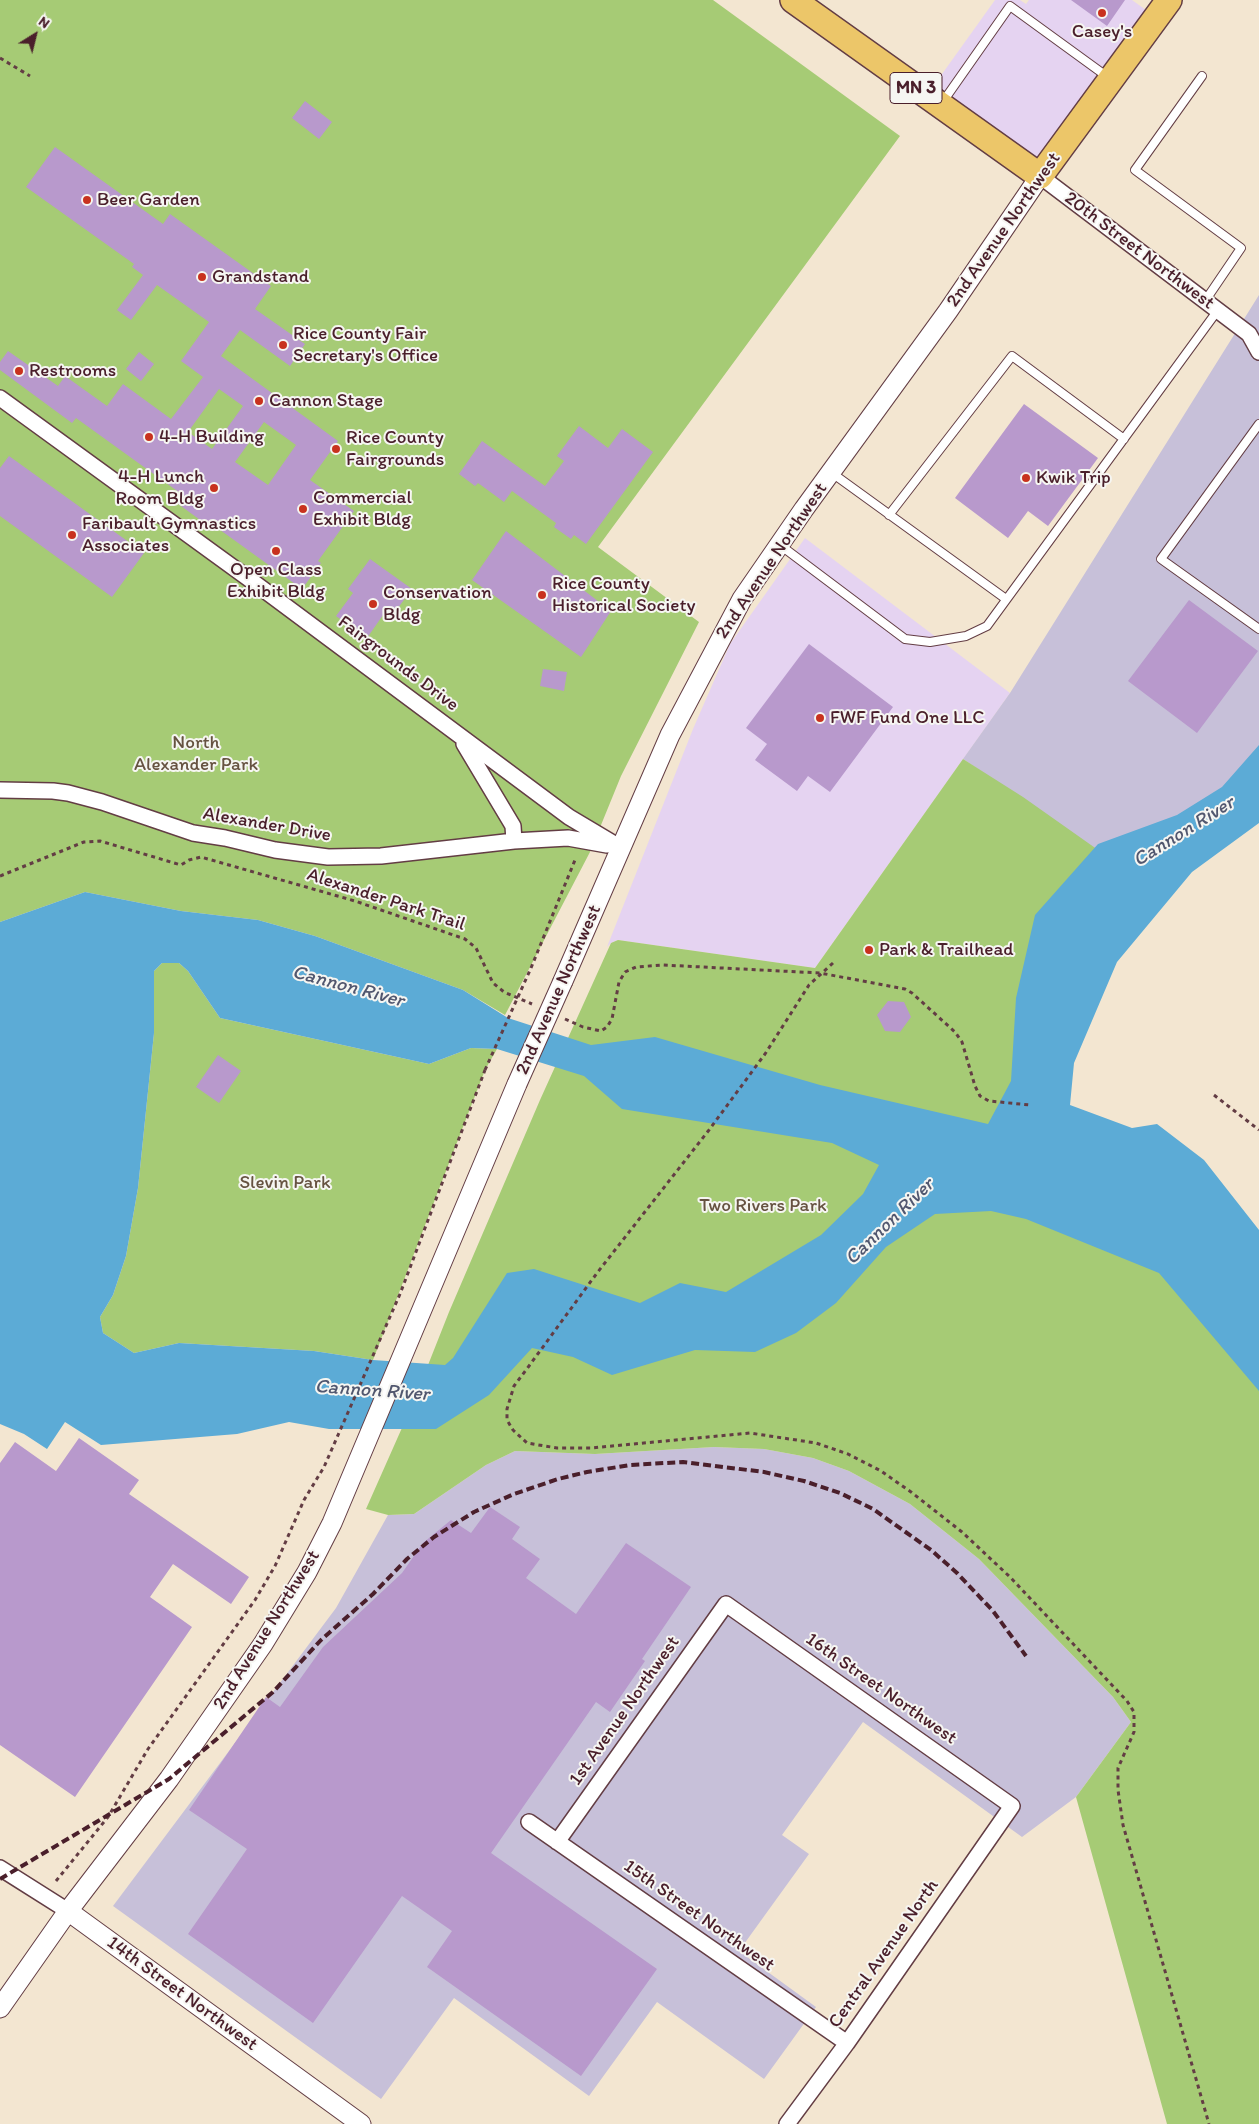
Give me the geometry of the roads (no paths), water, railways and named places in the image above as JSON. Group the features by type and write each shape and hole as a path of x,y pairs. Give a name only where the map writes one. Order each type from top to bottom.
{"highway":[{"name":"20th Street Northwest","path":"793,0 1040,176"},
{"name":"2nd Avenue Northwest","path":"1040,176 1169,0"}],"street":[{"name":"20th Street Northwest","path":"1040,176 1249,334 1259,352"},
{"name":"2nd Avenue Northwest","path":"0,2008 68,1911 169,1779 263,1644 306,1572 332,1523 517,1084 564,981 670,735 724,629 779,544 948,311 1040,176"},
{"name":"Fairgrounds Drive","path":"0,398 569,817 621,848"},
{"name":"Fairgrounds Drive","path":"456,732 476,762 513,826 514,841"},
{"name":"Alexander Drive","path":"0,790 68,793 102,802 192,833 234,840 275,850 328,857 381,856 514,841 568,838 621,848"},
{"name":"16th Street Northwest","path":"726,1604 1012,1806"},
{"name":"1st Avenue Northwest","path":"557,1842 726,1604"},
{"name":"Central Avenue North","path":"787,2124 847,2043 1012,1806"},
{"name":"15th Street Northwest","path":"529,1822 847,2043"},
{"name":"14th Street Northwest","path":"0,1868 68,1911 356,2123"}],"lane":[{"path":"940,105 1010,6 1111,79"},
{"path":"1202,76 1135,170 1241,248 1205,301"},
{"path":"779,544 905,639 930,642 966,636 987,626 1218,310"},
{"path":"889,515 1012,356 1124,439"},
{"path":"1259,424 1161,559 1259,629"},
{"path":"831,472 1006,600"}],"water":[{"name":"Cannon River","path":"1259,745 1259,823 1192,872 1117,962 1074,1063 1070,1105 1132,1128 1157,1124 1204,1160 1259,1230 1259,1391 1159,1273 1026,1219 991,1211 935,1214 886,1247 836,1303 796,1333 755,1352 695,1350 612,1375 573,1357 532,1348 489,1395 436,1429 329,1429 289,1422 237,1434 101,1445 65,1422 47,1449 24,1434 0,1424 0,922 85,892 181,911 258,920 315,936 463,990 508,1018 591,1045 655,1037 820,1085 988,1124 1011,1081 1016,998 1035,915 1098,844 1177,815 1222,787","holes":["162,963 179,963 188,971 220,1018 429,1064 471,1048 497,1049 584,1076 622,1109 832,1143 879,1165 863,1194 821,1235 726,1292 680,1283 640,1303 534,1269 507,1273 453,1358 445,1365 373,1360 314,1351 179,1343 134,1353 103,1333 100,1317 113,1295 126,1256 138,1188 154,1033 154,971"]}],"railway":[{"path":"0,1879 169,1779 273,1692 321,1640 373,1594 407,1559 434,1537 474,1512 514,1494 558,1479 587,1472 630,1465 683,1462 764,1472 804,1481 840,1493 873,1509 931,1550 957,1573 993,1611 1026,1656"}],"place":[{"name":"Casey's","path":"1102,13"},
{"name":"Beer Garden","path":"87,200"},
{"name":"Grandstand","path":"202,277"},
{"name":"Rice County Fair Secretary's Office","path":"283,345"},
{"name":"Restrooms","path":"19,371"},
{"name":"Cannon Stage","path":"259,401"},
{"name":"4-H Building","path":"149,437"},
{"name":"Rice County Fairgrounds","path":"336,449"},
{"name":"Kwik Trip","path":"1026,478"},
{"name":"4-H Lunch Room Bldg","path":"214,488"},
{"name":"Commercial Exhibit Bldg","path":"303,509"},
{"name":"Faribault Gymnastics Associates","path":"72,535"},
{"name":"Open Class Exhibit Bldg","path":"276,551"},
{"name":"Rice County Historical Society","path":"542,595"},
{"name":"Conservation Bldg","path":"373,604"},
{"name":"FWF Fund One LLC","path":"820,718"},
{"name":"Park & Trailhead","path":"869,950"}],"park label":[{"name":"North Alexander Park","path":"196,754"},
{"name":"Slevin Park","path":"285,1183"},
{"name":"Two Rivers Park","path":"763,1206"}]}
